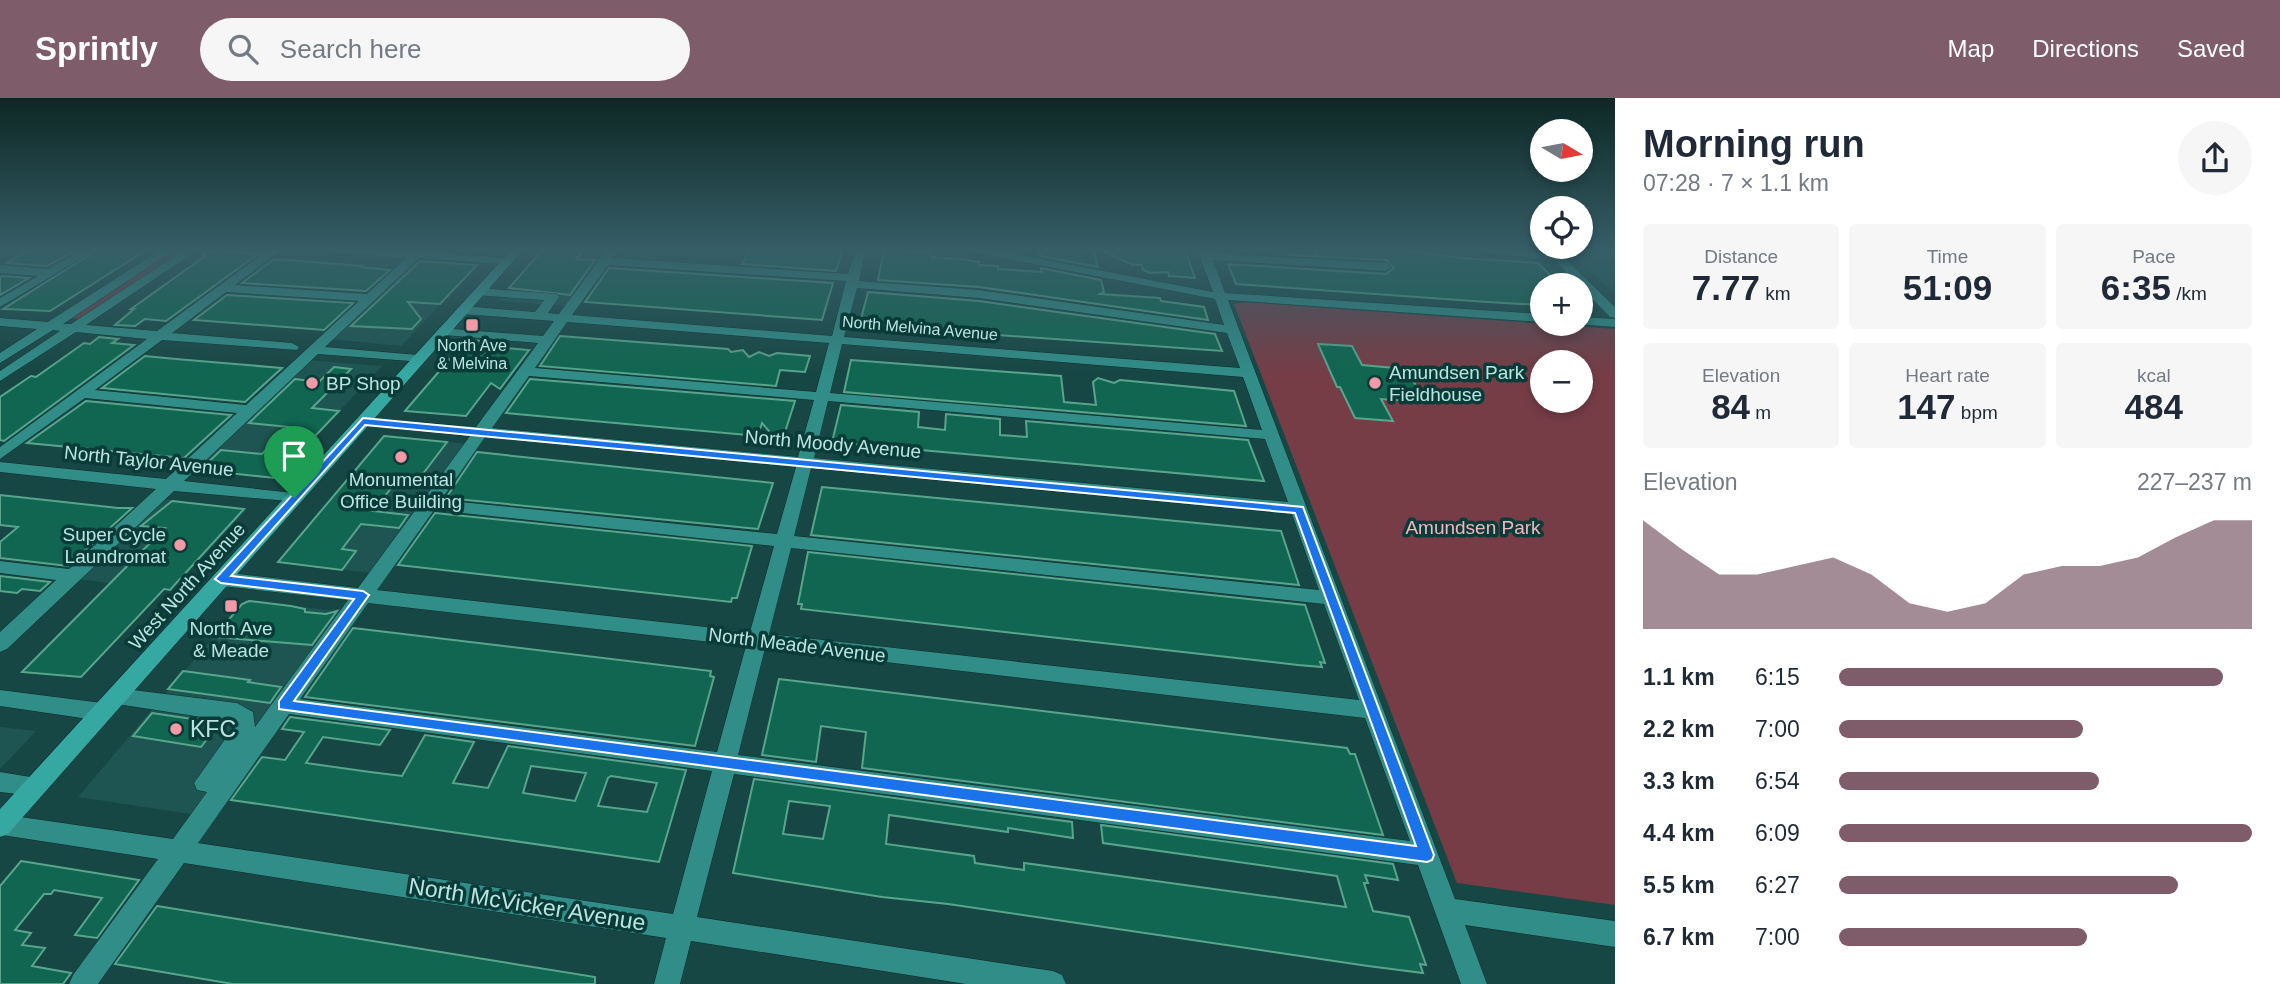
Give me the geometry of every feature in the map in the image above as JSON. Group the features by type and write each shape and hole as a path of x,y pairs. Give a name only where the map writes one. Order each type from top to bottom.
{"main road":[{"name":"West North Avenue","path":"1,825 479,292"}],"street":[{"path":"0,303 21,290"},
{"path":"0,359 106,290"},
{"path":"0,377 130,290"},
{"path":"0,454 220,290"},
{"path":"257,290 370,298"},
{"path":"0,644 378,290"},
{"path":"82,984 583,290"},
{"path":"667,984 849,290"},
{"path":"943,290 1233,330"},
{"path":"1186,290 1220,297 1530,317"},
{"path":"1218,290 1474,984"},
{"path":"1591,290 1615,314"},
{"path":"479,292 554,297 539,316"},
{"name":"North Melvina Avenue","path":"463,310 1248,373"},
{"path":"0,322 292,347"},
{"path":"1593,322 1615,323"},
{"path":"444,331 547,340"},
{"path":"314,350 418,359"},
{"path":"524,371 1272,435"},
{"path":"82,393 250,410"},
{"name":"North Moody Avenue","path":"363,421 1299,509"},
{"name":"North Taylor Avenue","path":"0,467 294,498"},
{"path":"429,504 1332,598"},
{"path":"0,567 73,576"},
{"name":"North Meade Avenue","path":"221,579 1373,710"},
{"path":"117,696 237,712 245,718 244,730 205,783"},
{"path":"0,698 102,712"},
{"path":"284,705 1427,855"},
{"path":"0,782 35,786"},
{"name":"North McVicker Avenue","path":"1,825 1053,984"},
{"path":"1447,910 1615,934"}],"shaded area":[{"path":"382,290 453,290 401,346 330,339"},
{"path":"507,290 579,290 567,306 498,301"},
{"path":"308,360 382,366 275,479 191,469"},
{"path":"384,436 467,444 373,573 278,562"},
{"path":"161,499 247,509 170,590 76,579"},
{"path":"245,600 344,612 197,815 78,797"},
{"path":"0,727 36,731 0,769"}],"green space":[{"path":"112,290 127,290 84,319 70,318"},
{"name":"Amundsen Park","path":"1244,302 1530,323 1530,336 1593,336 1593,327 1615,329 1615,905 1457,883 1234,304"}],"building":[{"path":"33,290 83,290 50,311 3,309"},
{"path":"157,290 208,290 166,321 145,319 135,326 115,325 134,309 131,309"},
{"path":"389,290 453,290 440,304 408,302 421,319 412,329 351,326"},
{"path":"529,290 573,290 570,295"},
{"path":"593,290 831,290 822,320 585,302"},
{"path":"1002,290 1104,290 1100,294 1160,298 1161,301 1204,307 1208,320"},
{"path":"1325,290 1530,290 1530,304 1487,302"},
{"path":"868,292 979,301 1215,334 1222,351 860,323"},
{"path":"227,295 353,303 324,330 194,320"},
{"path":"560,336 728,349 731,352 743,350 749,357 759,352 769,356 777,353 810,356 805,372 780,370 776,386 540,366"},
{"path":"99,337 118,339 112,343 134,345 4,441 0,440 0,397 31,376 36,377 84,343 90,344"},
{"path":"466,340 482,341 479,346 529,350 500,389 491,383 466,416 405,411"},
{"name":"Amundsen Park Fieldhouse","path":"1318,344 1352,346 1362,365 1406,369 1426,402 1381,399 1393,421 1355,418 1340,387 1337,387"},
{"path":"145,356 282,368 245,402 102,388"},
{"path":"851,360 1061,376 1064,402 1096,405 1093,382 1098,378 1114,383 1120,380 1234,391 1246,426 844,392"},
{"path":"334,367 351,369 312,408 339,411 275,478 200,470 221,450 262,454 289,427 249,423 295,379 319,382"},
{"path":"530,379 795,401 784,435 779,438 774,437 762,423 758,436 506,413"},
{"path":"86,401 231,415 184,458 27,443"},
{"path":"841,405 919,412 918,427 945,430 946,414 1000,419 1000,435 1027,437 1026,421 1248,440 1264,481 832,442"},
{"path":"384,436 447,442 419,479 400,477 373,511 408,515 399,528 361,524 342,549 356,551 342,570 278,562"},
{"path":"477,452 773,483 758,529 446,498"},
{"path":"822,487 1281,531 1299,585 811,535"},
{"path":"0,495 132,508 68,566 0,558 0,542 18,527 0,525"},
{"path":"172,501 244,509 170,590 164,589 81,677 22,672 165,528 141,526"},
{"path":"435,513 752,546 737,598 732,598 731,602 398,565"},
{"path":"808,552 1305,605 1325,663 1320,662 1322,667 1298,665 801,609 802,604 798,604"},
{"path":"0,576 50,582 40,591 0,591"},
{"path":"249,601 291,606 305,609 305,612 326,614 337,611 312,645 214,637 242,604"},
{"path":"353,628 711,671 710,676 714,677 695,746 305,697"},
{"path":"183,671 281,687 270,703 168,689"},
{"path":"779,679 1347,748 1350,754 1355,754 1383,835 862,768 866,732 821,726 816,762 762,755"},
{"name":"KFC","path":"152,713 219,723 201,747 133,736"},
{"path":"290,717 390,730 380,745 323,737 306,763 402,776 425,735 474,742 453,783 488,788 508,746 686,770 659,862 231,800 262,757 285,760 304,732 282,729","holes":["531,766 586,773 575,801 523,793","611,776 657,783 647,812 598,806"]},
{"path":"754,779 1072,822 1073,838 1008,828 1008,832 889,815 886,844 974,856 975,863 1024,870 1024,863 1346,907 1337,876 1103,843 1101,825 1393,864 1398,880 1365,875 1368,883 1364,883 1373,911 1409,917 1426,965 1420,964 1423,973 1368,966 948,904 882,897 733,873","holes":["789,801 830,806 823,839 783,834"]},
{"path":"21,861 139,880 97,938 75,935 102,898 54,890 51,894 44,894 15,930 31,933 22,945 45,948 32,966 71,973 63,984 0,984 0,886"},
{"path":"157,906 595,977 595,984 233,984 115,964"}],"place":[{"name":"North Ave & Melvina","path":"472,325"},
{"name":"BP Shop","path":"312,383"},
{"name":"Amundsen Park Fieldhouse","path":"1375,383"},
{"name":"Monumental Office Building","path":"401,457"},
{"name":"Super Cycle Laundromat","path":"180,545"},
{"name":"North Ave & Meade","path":"231,606"},
{"name":"KFC","path":"176,729"}],"route":[{"path":"363,421 1299,509 1427,855 284,705 363,595 221,579 294,498 363,421"}]}
